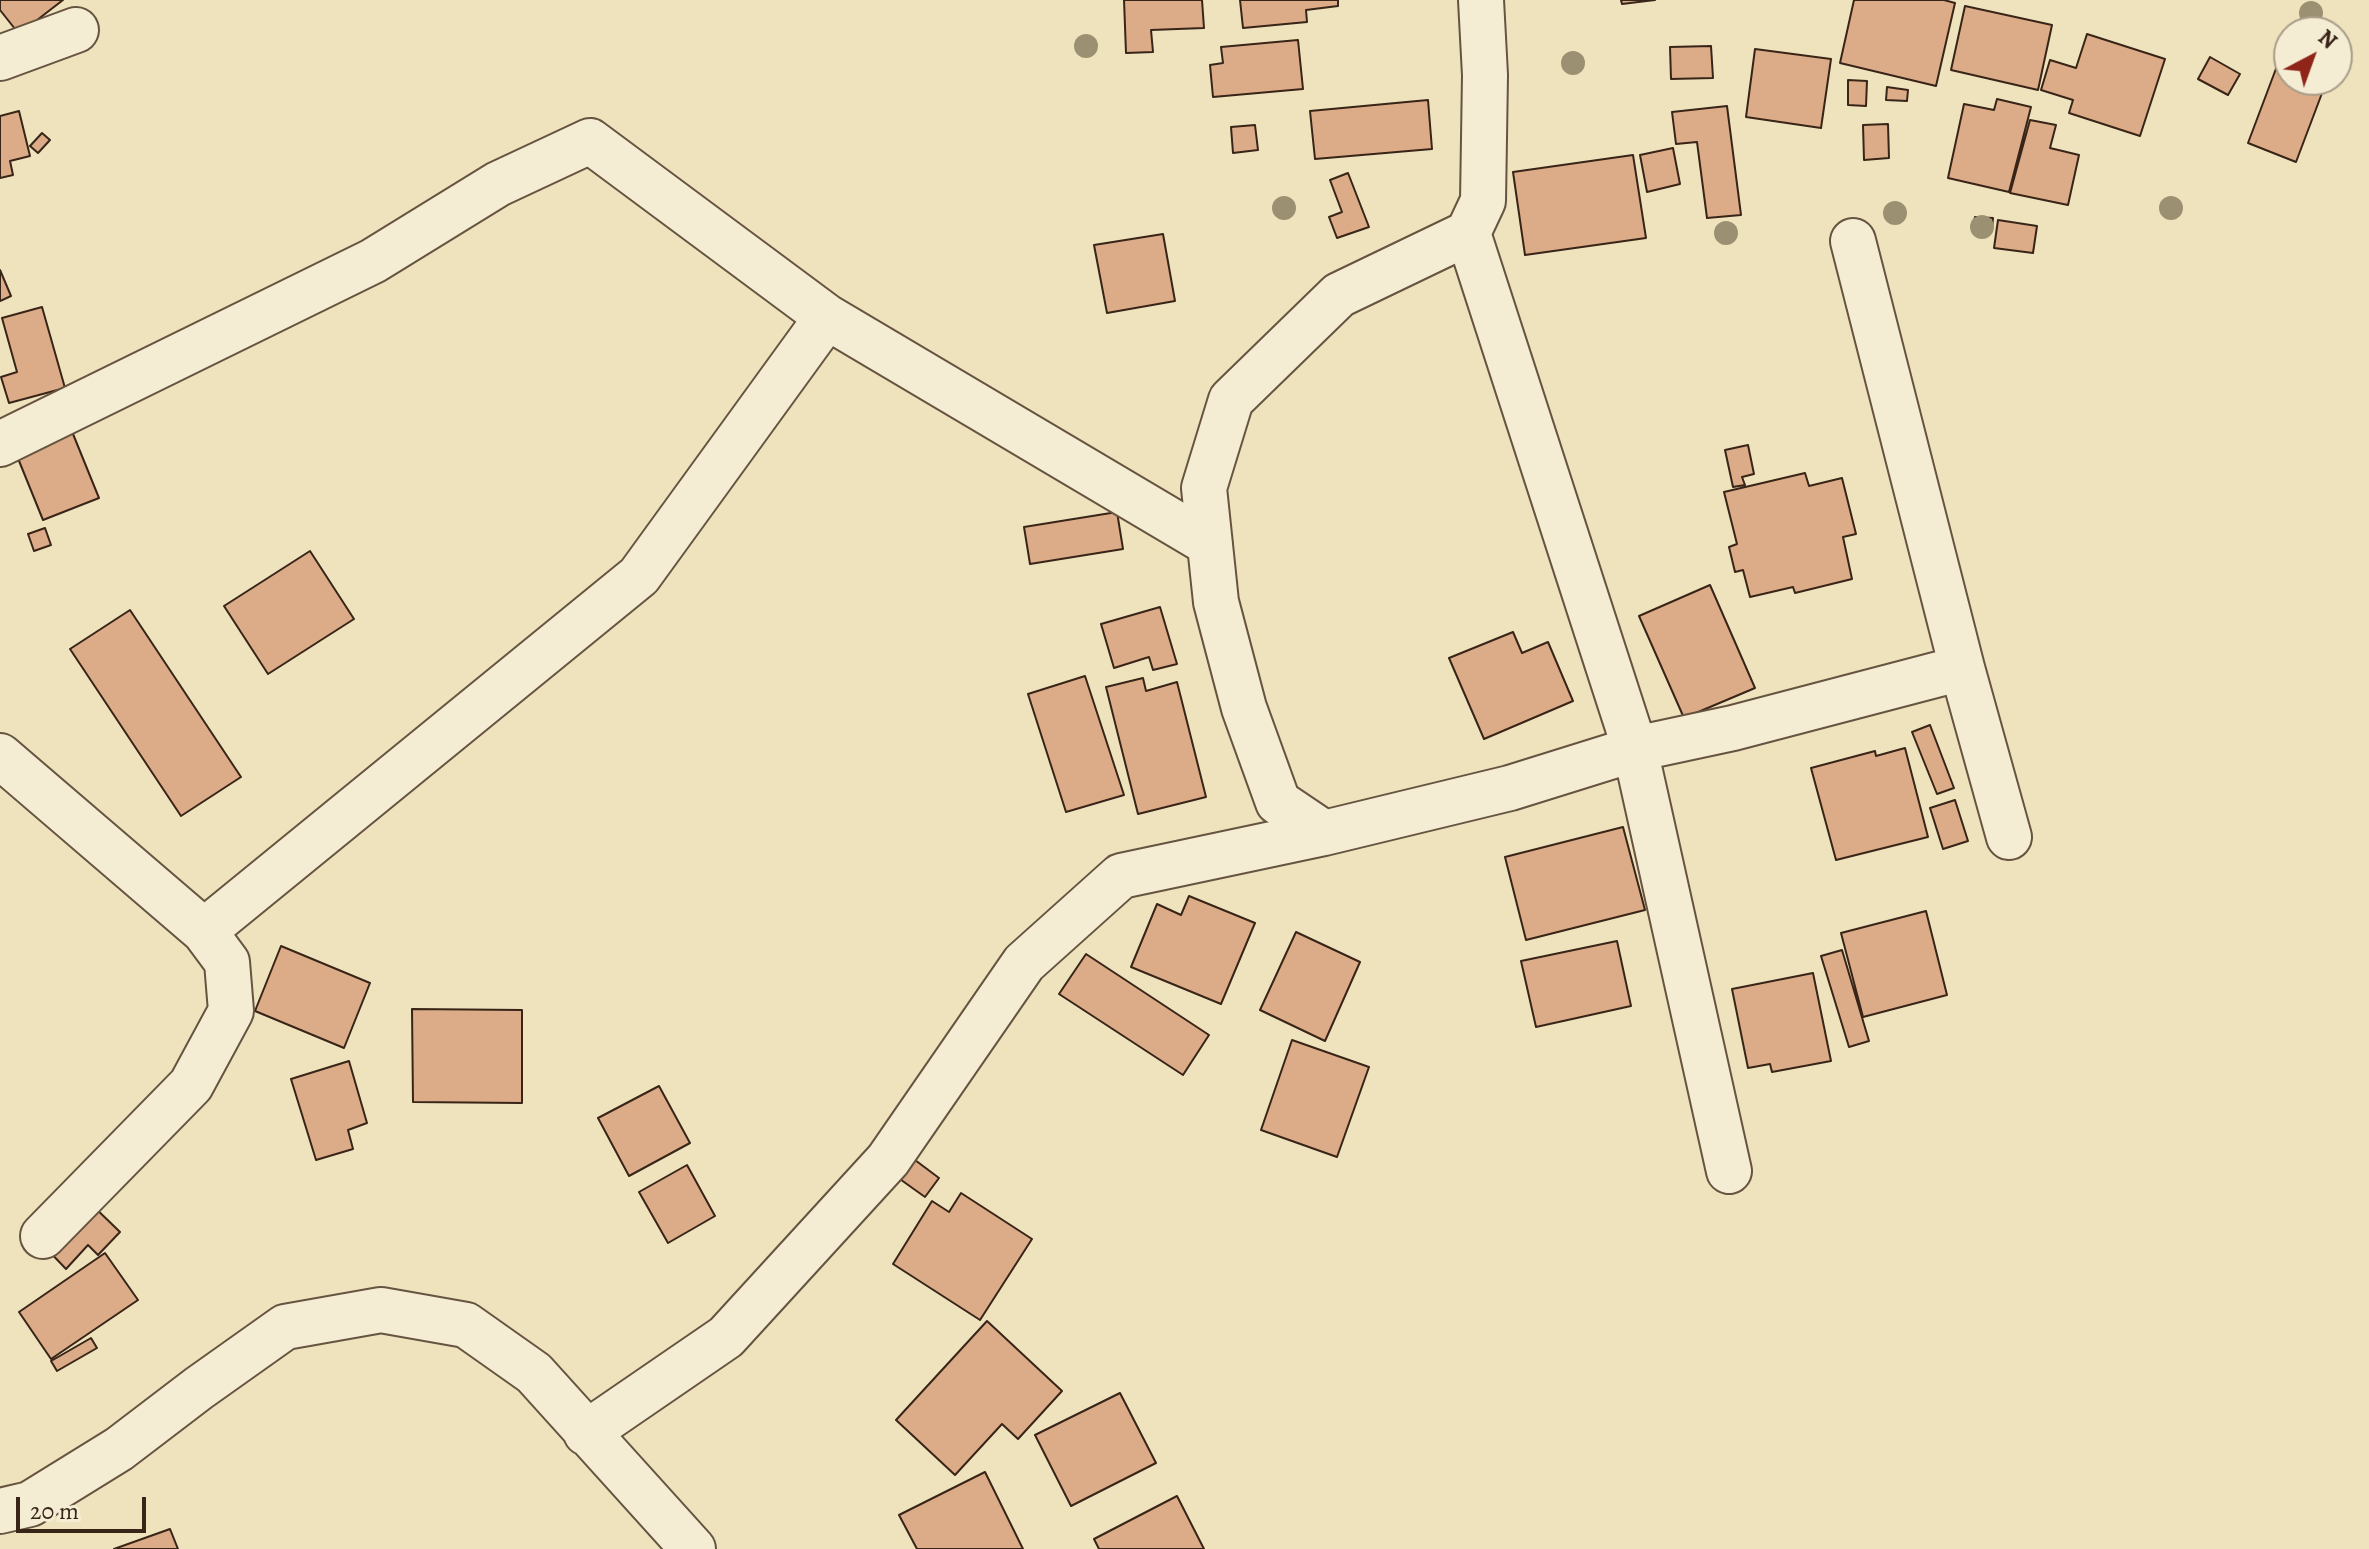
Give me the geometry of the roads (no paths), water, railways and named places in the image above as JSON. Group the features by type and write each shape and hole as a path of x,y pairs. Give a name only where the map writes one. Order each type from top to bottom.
{"street":[{"path":"1324,833 1278,802 1244,708 1220,617 1204,488 1231,400 1339,295 1468,233 1483,201 1485,75 1481,0"},
{"path":"0,58 76,30"},
{"path":"0,444 373,261 498,184 590,141 827,317 1210,544"},
{"path":"1468,233 1635,749 1729,1171"},
{"path":"1853,241 1962,668 2009,837"},
{"path":"204,931 639,576 827,317"},
{"path":"586,1433 726,1337 888,1160 1024,963 1121,876 1324,833 1510,788 1635,749 1733,728 1962,668"},
{"path":"0,756 17,792 204,931 227,962 231,1011 191,1085 43,1236"},
{"path":"0,1511 30,1504 119,1449 285,1327 381,1310 466,1325 534,1373 693,1549"}]}
